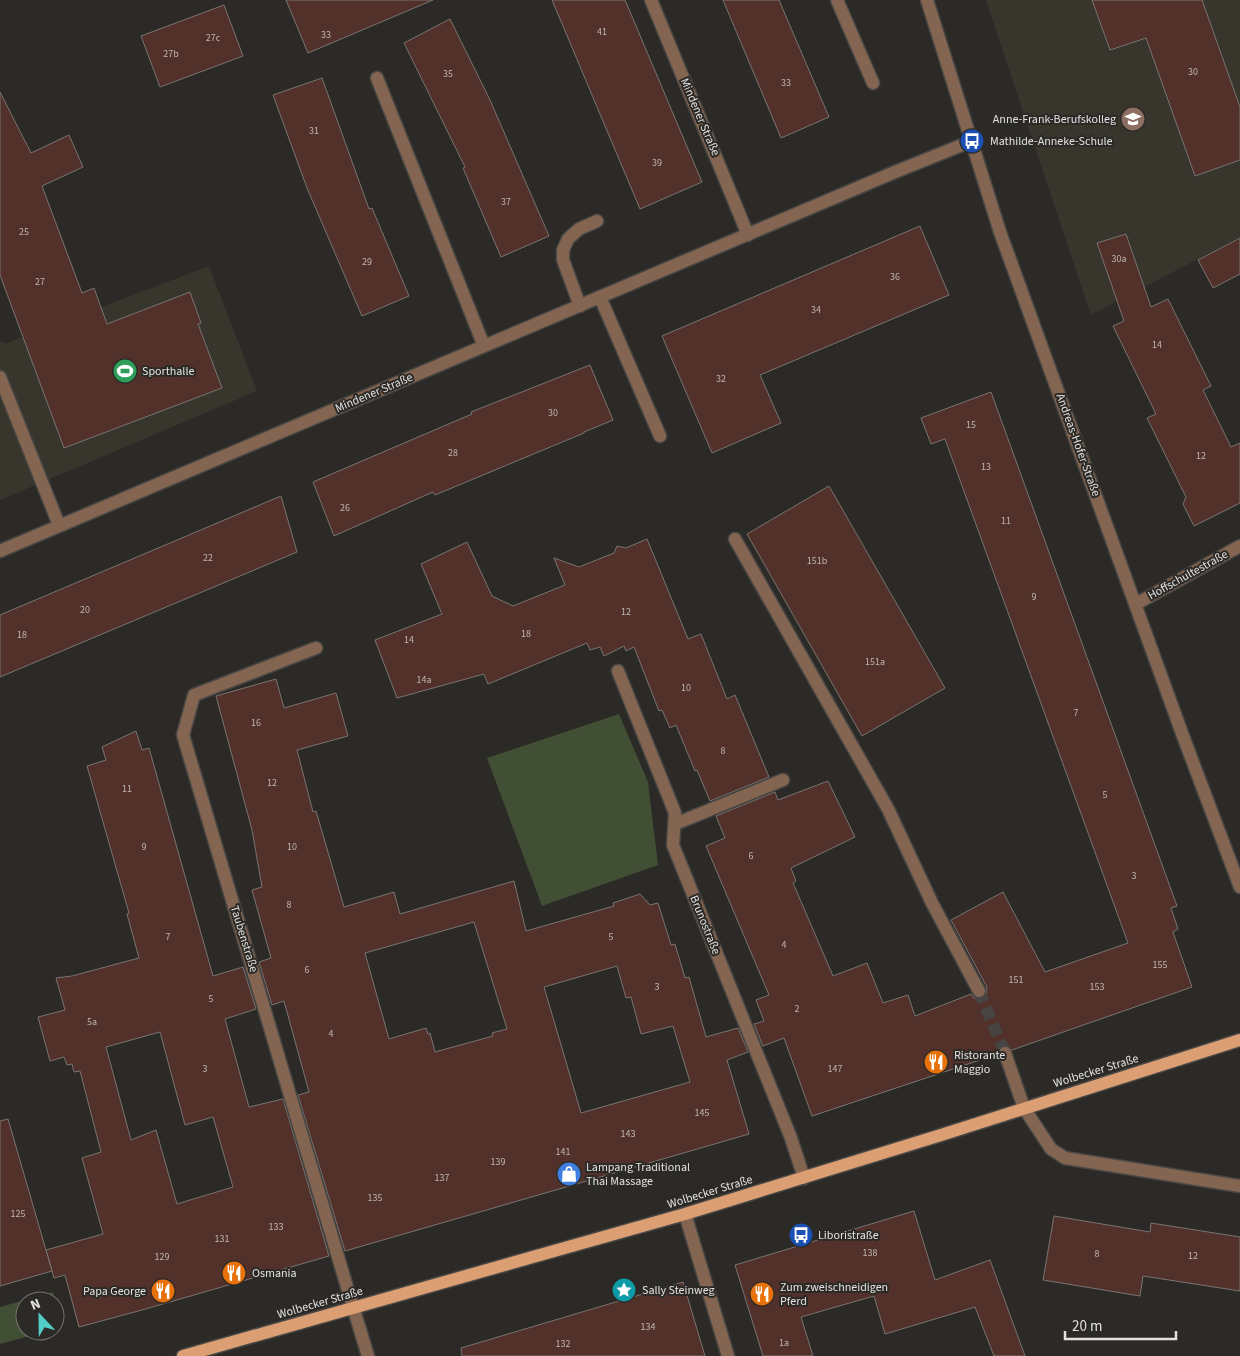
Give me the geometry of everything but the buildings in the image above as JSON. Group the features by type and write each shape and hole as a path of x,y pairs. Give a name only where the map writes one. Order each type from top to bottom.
{"main road":[{"name":"Wolbecker Straße","path":"183,1356 685,1214 1240,1040"}],"street":[{"name":"Mindener Straße","path":"651,0 748,235"},
{"path":"837,0 873,83"},
{"name":"Andreas-Hofer-Straße","path":"927,0 1000,232 1183,736 1240,887"},
{"path":"377,78 484,346"},
{"name":"Mindener Straße","path":"0,551 972,141"},
{"path":"580,306 562,260 563,250 568,239 579,229 597,221"},
{"path":"600,297 660,436"},
{"path":"0,377 59,525"},
{"path":"735,539 888,809 932,903 979,991"},
{"name":"Hoffschultestraße","path":"1136,604 1240,546"},
{"name":"Taubenstraße","path":"316,648 194,695 183,735 368,1356"},
{"name":"Brunostraße","path":"618,670 675,813 673,845 791,1138 804,1178"},
{"path":"674,824 783,780"},
{"path":"1005,1053 1024,1108 1051,1149 1065,1158 1240,1186"},
{"path":"685,1214 728,1356"}],"shaded area":[{"name":"Anne-Frank-Berufskolleg","path":"986,0 1240,0 1240,237 1091,315"},
{"path":"209,266 257,391 0,500 0,341 7,343"}],"green space":[{"path":"619,714 648,782 658,865 542,906 487,758"},
{"path":"15,1303 15,1340 0,1344 0,1307"}],"tunnel":[{"path":"979,991 1005,1053"}],"place":[{"name":"Anne-Frank-Berufskolleg","path":"1133,119"},
{"name":"Mathilde-Anneke-Schule","path":"972,141"},
{"name":"Sporthalle","path":"125,371"},
{"name":"Ristorante Maggio","path":"936,1062"},
{"name":"Lampang Traditional Thai Massage","path":"569,1174"},
{"name":"Liboristraße","path":"801,1235"},
{"name":"Osmania","path":"234,1273"},
{"name":"Sally Steinweg","path":"624,1290"},
{"name":"Papa George","path":"163,1291"},
{"name":"Zum zweischneidigen Pferd","path":"762,1294"}]}
